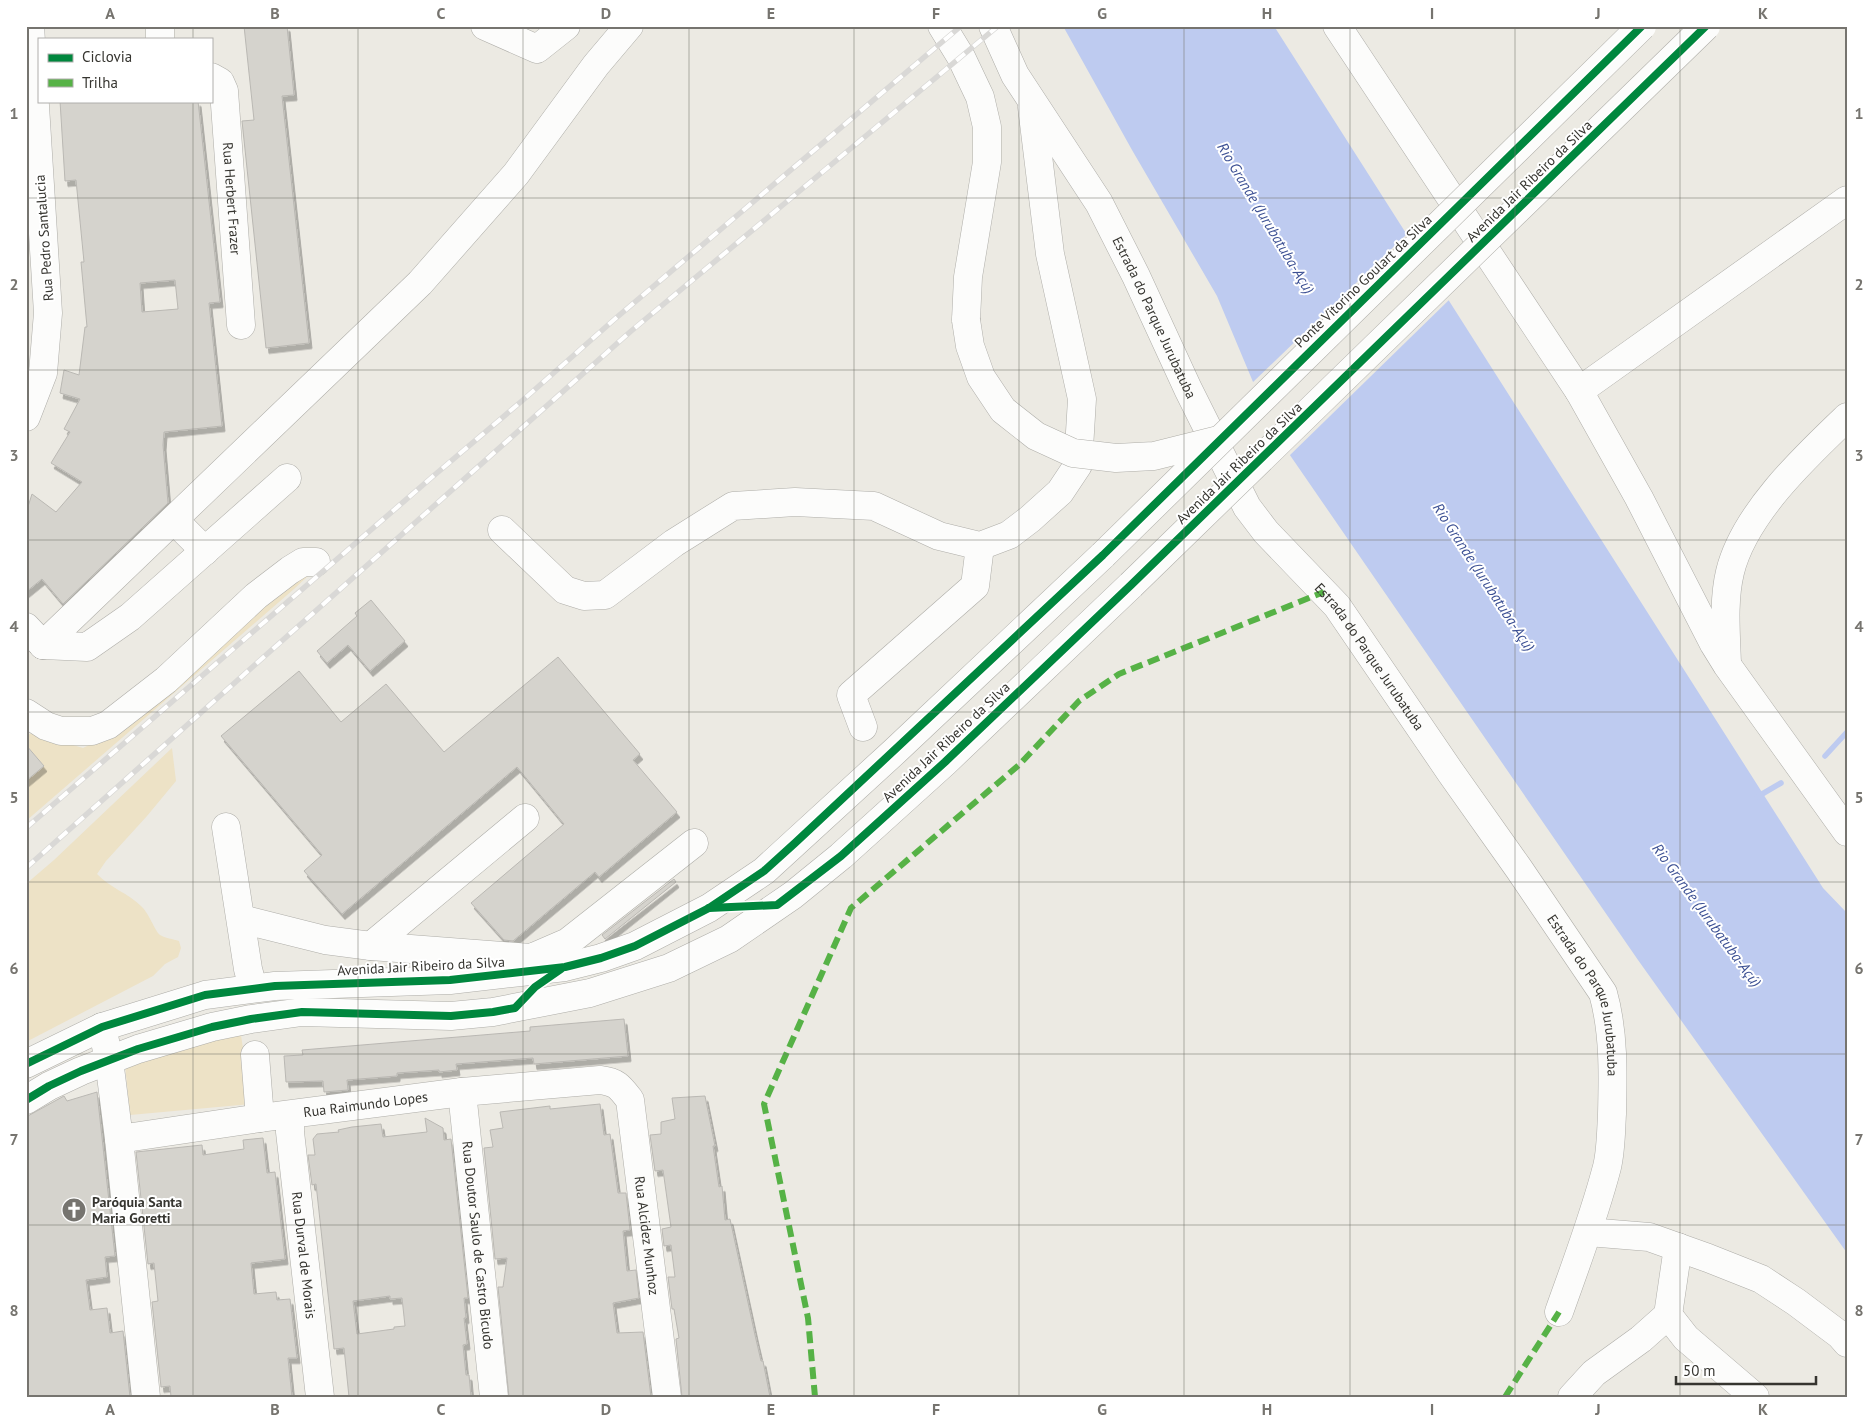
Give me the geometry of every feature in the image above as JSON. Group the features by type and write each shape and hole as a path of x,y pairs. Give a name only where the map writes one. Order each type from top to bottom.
{"main road":[{"name":"Rua Pedro Santalucia","path":"26,417 43,373 48,313 31,116 36,76 30,26"},
{"path":"486,26 537,49 566,26"},
{"path":"32,644 174,520 420,283 516,174 596,66 629,26"},
{"path":"942,26 961,56 980,97 987,127 987,162 968,277 966,320 970,346 981,377 1003,410 1036,436 1074,453 1116,458 1154,456 1220,439"},
{"name":"Estrada do Parque Jurubatuba","path":"993,26 1015,74 1031,101 1099,203 1136,276 1188,389 1246,507 1266,532 1337,606 1451,773 1520,869 1602,993 1609,1016 1613,1076 1607,1165 1588,1232 1559,1312"},
{"path":"1337,26 1579,391 1639,498 1714,644 1727,665 1847,832"},
{"name":"Ponte Vitorino Goulart da Silva","path":"1103,554 1642,26"},
{"name":"Avenida Jair Ribeiro da Silva","path":"26,1100 48,1086 80,1071 138,1049 202,1030 251,1019 302,1012 451,1016 493,1012 590,993 668,968 729,939 793,894 841,856 937,769 1131,585 1706,26"},
{"name":"Rua Herbert Frazer","path":"212,77 220,82 224,91 241,325"},
{"path":"502,530 565,590 584,596 605,595 674,543 732,506 795,502 874,506 939,536 980,546 1009,535 1030,519 1060,492 1078,466 1082,399 1050,254 1031,101"},
{"path":"1579,391 1847,200"},
{"path":"1727,665 1726,607 1730,571 1745,534 1774,493 1847,418"},
{"path":"32,644 87,647 130,617 287,478"},
{"path":"174,520 204,551"},
{"path":"863,727 851,695 975,586 980,546"},
{"name":"Avenida Jair Ribeiro da Silva","path":"26,1064 102,1027 205,995 253,988 450,980 530,971 565,967 601,958 635,946 709,908 764,871 852,791 1103,554"},
{"path":"26,713 46,726 61,731 92,731 108,724 166,680 256,596 303,562 316,562"},
{"path":"371,946 525,818"},
{"path":"226,826 248,969 253,988"},
{"path":"241,919 325,940 371,946 531,958 568,942 694,843"},
{"path":"619,983 627,975 634,958 635,946"},
{"path":"102,1027 109,1060 119,1139 146,1397"},
{"path":"254,1055 260,1118"},
{"name":"Rua Raimundo Lopes","path":"119,1139 260,1118 462,1092 600,1080 612,1082"},
{"name":"Rua Alcidez Munhoz","path":"612,1082 621,1088 630,1100 667,1397"},
{"name":"Rua Doutor Saulo de Castro Bicudo","path":"462,1092 494,1397"},
{"name":"Rua Durval de Morais","path":"290,1114 290,1132 320,1397"},
{"path":"1588,1232 1649,1238 1678,1247 1761,1279 1796,1302 1840,1335 1847,1343"},
{"path":"1572,1397 1594,1373 1641,1339 1668,1314 1678,1247"},
{"path":"1668,1314 1686,1338 1755,1397"}],"shaded area":[{"path":"310,572 294,589 26,821 26,781 44,766 26,745 26,735 33,733 83,748 99,740 261,599"},
{"path":"172,748 176,781 106,861 97,874 141,906 160,935 179,941 181,948 178,957 165,964 153,976 26,1042 26,884 54,860"},
{"path":"241,1035 251,1104 130,1115 125,1065 203,1042"}],"water":[{"name":"Rio Grande (Jurubatuba-Açú)","path":"1063,26 1274,26 1823,888 1847,913 1847,1253 1638,960 1274,432 1217,296"}],"pier":[{"path":"1408,233 1450,299 1288,457 1271,433 1251,384"}],"building":[{"path":"244,26 287,26 294,95 282,96 309,343 266,348 242,121 254,120"},
{"path":"60,102 198,102 220,302 209,303 222,426 164,432 163,445 168,503 63,604 42,579 26,592 26,513 32,494 56,512 82,482 51,463 70,432 64,429 80,399 60,393 64,370 79,375 85,327 87,327 81,262 84,262 76,180 65,181","holes":["175,280 178,309 142,312 140,283"]},
{"path":"371,600 405,641 370,671 348,645 327,663 317,651 357,616 355,613"},
{"path":"558,657 640,754 633,760 677,812 599,877 595,872 513,941 504,940 471,903 564,824 517,767 342,914 304,871 322,855 221,736 299,671 341,722 386,684 444,752"},
{"path":"26,745 44,766 26,781"},
{"path":"674,879 676,882 605,939 602,935"},
{"path":"624,1019 628,1056 534,1064 533,1058 456,1064 457,1070 397,1073 397,1076 347,1080 348,1090 324,1092 323,1081 286,1082 284,1056 303,1055 302,1050 530,1031 530,1027"},
{"path":"97,1092 115,1256 105,1257 107,1277 86,1280 90,1310 107,1308 110,1333 123,1331 130,1397 26,1397 26,1117 64,1096 67,1101"},
{"path":"705,1096 715,1146 713,1146 719,1187 722,1186 725,1220 730,1219 770,1397 682,1397 676,1339 679,1338 674,1309 672,1309 668,1277 675,1277 671,1245 664,1246 662,1229 671,1227 663,1170 655,1171 650,1135 661,1134 661,1122 675,1119 672,1098"},
{"path":"600,1104 604,1135 610,1134 618,1193 626,1193 630,1230 623,1231 627,1271 636,1270 639,1298 613,1303 617,1333 643,1332 651,1397 509,1397 498,1287 503,1287 507,1258 495,1259 484,1148 493,1147 490,1130 503,1128 500,1112 550,1106 550,1109"},
{"path":"425,1118 443,1128 444,1140 451,1139 468,1298 464,1298 467,1344 463,1345 466,1375 469,1375 471,1397 349,1397 344,1348 334,1349 316,1184 312,1185 308,1155 315,1155 313,1139 317,1134 339,1132 338,1130 352,1127 381,1124 383,1137 427,1132","holes":["390,1296 390,1299 402,1298 405,1326 357,1334 353,1301"]},
{"path":"263,1138 267,1173 275,1172 285,1259 251,1263 254,1294 276,1292 277,1300 290,1299 297,1358 288,1358 292,1397 171,1397 170,1386 161,1387 152,1302 158,1301 154,1263 148,1264 136,1152 202,1145 203,1155 244,1149 243,1140"}],"waterway":[{"path":"1825,756 1847,732"},
{"path":"1757,797 1781,783"}],"railway":[{"path":"26,828 616,318 961,26"},
{"path":"26,868 630,332 998,26"}],"marked path":[{"path":"815,1397 808,1318 764,1104 851,908 1019,765 1079,701 1119,674 1324,592"},
{"path":"1505,1397 1559,1312"}],"cycle path":[{"path":"26,1064 102,1027 205,995 275,986 450,980 565,967 601,958 635,946 709,908 764,871 1103,555 1642,26"},
{"path":"709,908 777,905 841,856 945,762 1131,585 1706,26"},
{"path":"26,1100 49,1086 81,1071 138,1049 212,1027 251,1019 302,1012 451,1016 515,1008 535,987 561,969"}],"place":[{"name":"Paróquia Santa Maria Goretti","path":"74,1210"}]}
